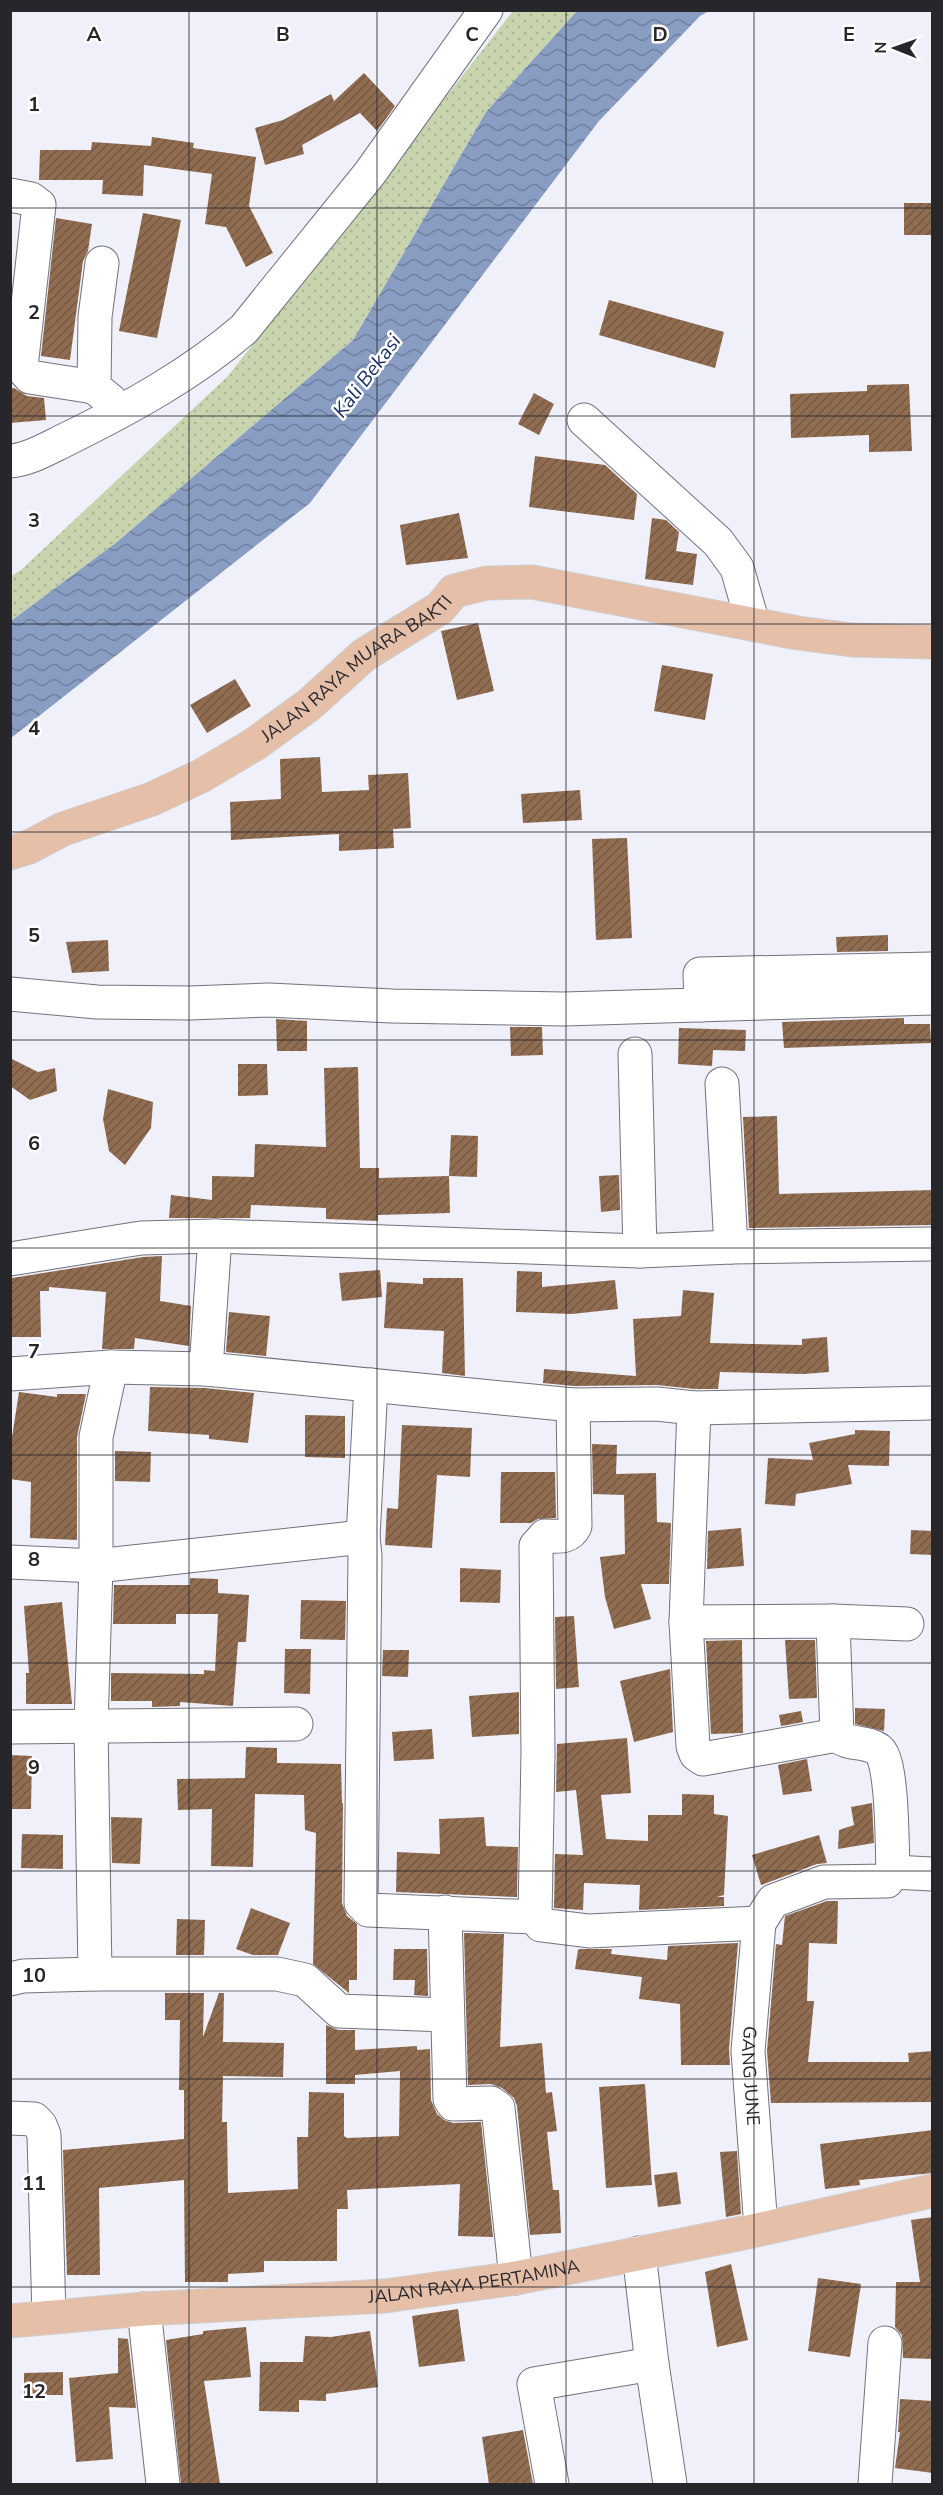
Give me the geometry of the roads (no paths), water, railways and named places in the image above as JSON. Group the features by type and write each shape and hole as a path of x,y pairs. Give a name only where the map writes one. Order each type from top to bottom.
{"main road":[{"name":"JALAN RAYA MUARA BAKTI","path":"10,853 29,847 63,829 153,799 201,776 255,744 310,704 364,655 440,608 454,591 487,583 532,582 798,633 852,640 933,642"},
{"name":"JALAN RAYA PERTAMINA","path":"10,2320 385,2296 516,2277 933,2191"}],"street":[{"path":"10,461 51,447 125,409 220,349 244,329 370,173 486,10"},
{"path":"10,195 31,199 39,205 21,367 30,377 94,387 125,409"},
{"path":"94,387 95,318 102,263"},
{"path":"584,420 718,542 738,568 753,624"},
{"path":"10,994 97,1002 189,1003 269,1000 392,1006 564,1009 701,996 923,984"},
{"path":"635,1054 640,1251"},
{"path":"722,1084 731,1247"},
{"path":"206,1369 215,1236"},
{"path":"10,1259 141,1238 215,1236 640,1251 731,1247 933,1244"},
{"path":"95,1974 91,1726 96,1566 96,1437 111,1367"},
{"path":"10,1374 111,1367 206,1369 573,1405 657,1404 694,1408 933,1403"},
{"path":"371,1386 363,1537 365,1556 361,1903 368,1910 535,1917"},
{"path":"573,1405 575,1526 566,1536 544,1536 536,1546 538,1753 535,1917 541,1925 589,1931 759,1923 773,1900 824,1882 887,1881 893,1872 888,1769 882,1751 872,1745 842,1741 837,1735 833,1621"},
{"path":"694,1408 686,1622 693,1746 696,1755 703,1759 837,1735"},
{"path":"10,1562 96,1566 363,1537"},
{"path":"686,1622 833,1621 907,1624"},
{"path":"10,1726 297,1724"},
{"path":"893,1872 933,1874"},
{"path":"445,1912 446,2015 451,2103 491,2103 498,2108 516,2277"},
{"name":"GANG JUNE","path":"759,1923 748,2051 761,2228"},
{"path":"10,1979 23,1976 95,1974 225,1972 278,1974 304,1980 326,2002 339,2011 446,2015"},
{"path":"10,2118 34,2119 40,2125 44,2135 49,2317"},
{"path":"639,2253 652,2364 670,2484"},
{"path":"144,2310 163,2484"},
{"path":"875,2484 885,2343"},
{"path":"552,2484 534,2384 652,2364"}],"water":[{"name":"Kali Bekasi","path":"577,11 709,11 700,16 599,121 310,503 11,738 11,621 117,542 353,340 486,112"}]}
